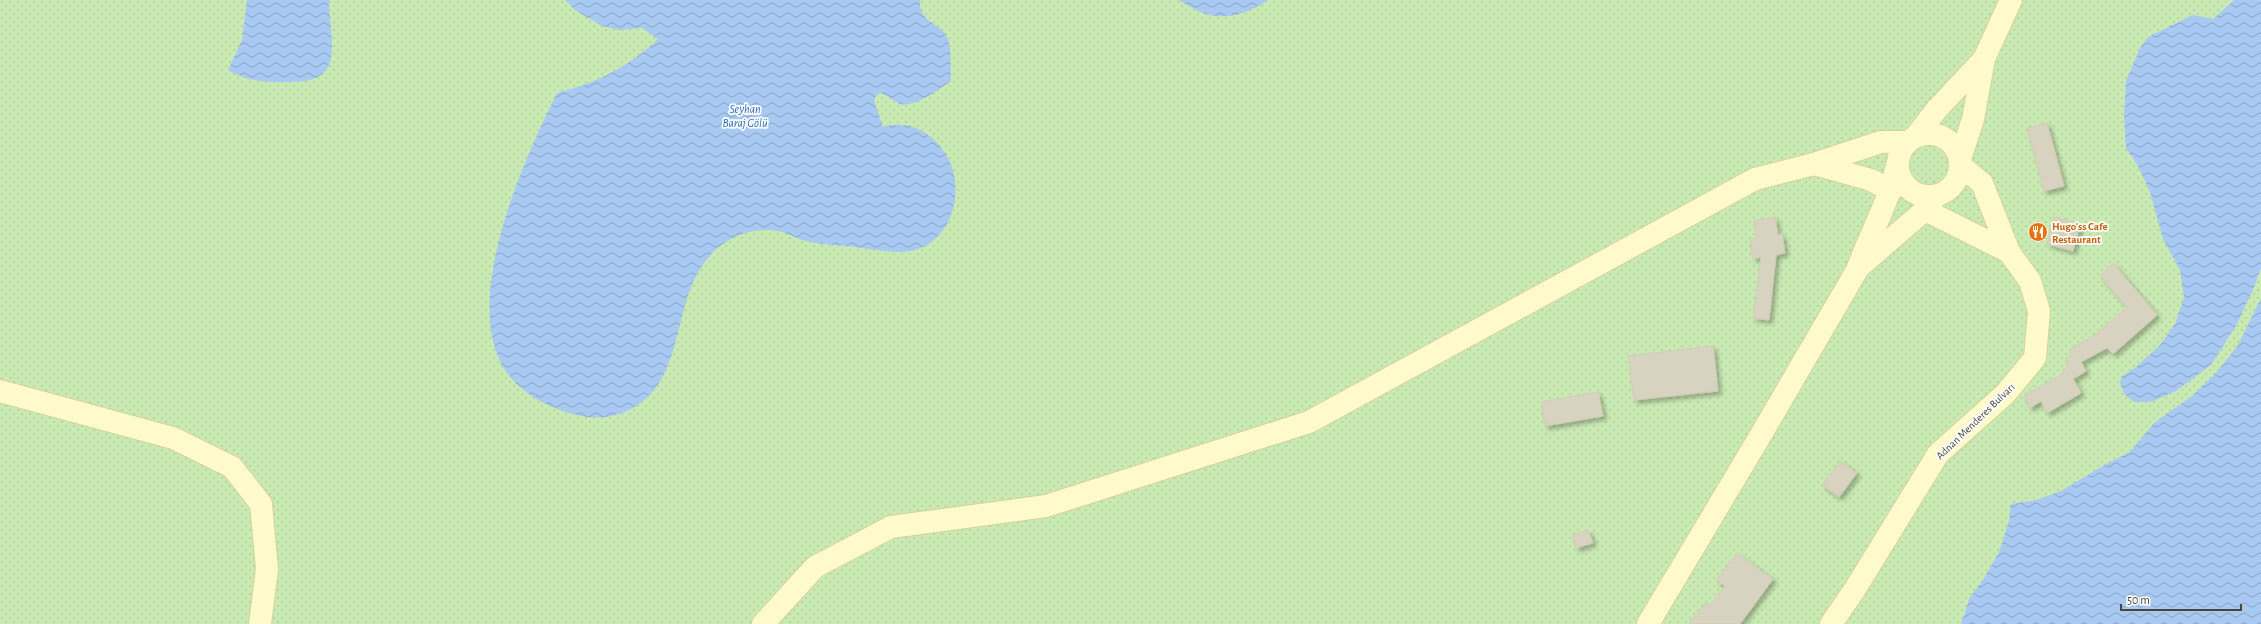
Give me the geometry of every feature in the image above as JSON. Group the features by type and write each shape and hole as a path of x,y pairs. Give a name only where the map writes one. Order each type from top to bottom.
{"street":[{"path":"1857,270 1931,203 1954,185 1959,176 1961,163 1973,120 1984,59 2011,0"},
{"path":"1648,624 1857,270 1891,191 1900,152 1936,109 1984,59"},
{"path":"763,624 814,567 891,527 1046,506 1309,422 1755,179 1814,164 1881,142 1912,139 1927,134 1938,135 1952,144 1961,163 1982,183 2008,252"},
{"path":"1814,164 1871,180 1891,191"},
{"path":"1897,165 1902,181 1914,193 1925,196 1931,203 2008,252"},
{"name":"Adnan Menderes Bulvarı","path":"1831,624 1855,589 1938,454 2005,394 2036,358 2040,311 2030,281 2008,252"},
{"path":"0,391 173,438 232,467 261,504 267,569 260,624"}],"green space":[{"path":"0,0 2261,0 2261,624 0,624"}],"water":[{"path":"247,0 329,0 332,52 329,65 325,71 316,78 310,80 297,82 274,82 258,81 243,77 228,70 242,40"},
{"name":"Seyhan Baraj Gölü","path":"565,0 920,0 920,8 923,14 945,33 948,39 951,81 927,97 912,103 900,104 880,93 874,100 883,127 896,125 908,126 920,130 940,145 947,156 955,180 955,193 954,206 944,229 936,238 926,245 915,250 901,252 804,241 773,230 760,230 738,236 723,244 705,261 694,281 665,372 654,391 636,406 616,415 595,417 563,411 533,397 520,388 505,370 493,340 490,306 493,269 502,230 514,191 543,121 557,93 585,84 611,73 624,66 658,39 642,28 619,30 602,26 575,10"},
{"path":"1178,0 1268,0 1246,12 1230,16 1214,16 1202,13"},
{"path":"2234,0 2261,0 2261,268 2253,290 2236,326 2211,365 2176,391 2151,402 2134,402 2124,394 2120,383 2121,377 2136,367 2160,345 2175,324 2184,297 2180,270 2163,239 2150,192 2138,166 2126,148 2124,116 2126,81 2140,48 2148,37 2193,15 2213,19"},
{"path":"2261,298 2261,624 1961,624 1970,597 1981,583 1999,552 2009,521 2011,504 2037,500 2061,491 2106,464 2130,452 2154,423 2192,396 2216,373 2238,345"}],"building":[{"path":"2047,123 2064,186 2044,191 2027,128"},
{"path":"1775,217 1778,235 1782,234 1785,253 1776,255 1769,320 1753,318 1761,257 1753,259 1750,239 1757,238 1754,221"},
{"path":"2053,217 2080,224 2073,251 2047,244"},
{"path":"2113,263 2157,315 2113,354 2107,348 2081,362 2086,371 2073,379 2081,393 2047,413 2041,401 2030,408 2024,396 2064,373 2062,370 2069,366 2065,359 2072,355 2069,350 2095,335 2127,307 2100,276"},
{"path":"1713,346 1718,391 1634,400 1628,356"},
{"path":"1598,392 1603,416 1545,426 1541,402"},
{"path":"1840,461 1857,473 1839,497 1822,485"},
{"path":"1588,530 1593,543 1576,548 1572,535"},
{"path":"1737,553 1773,579 1740,624 1689,624 1705,603 1709,606 1725,586 1716,580"}],"place":[{"name":"Hugo'ss Cafe Restaurant","path":"2038,232"}]}
